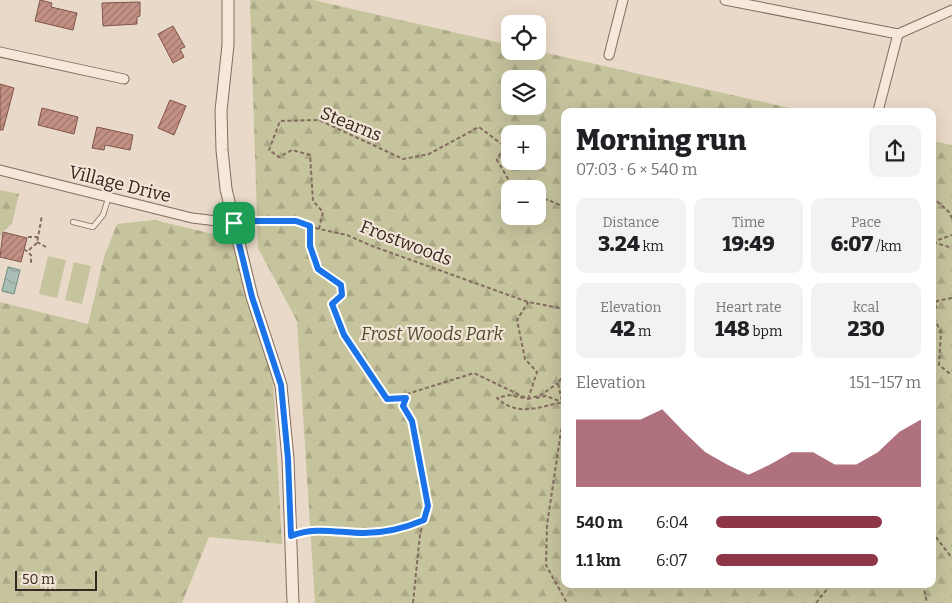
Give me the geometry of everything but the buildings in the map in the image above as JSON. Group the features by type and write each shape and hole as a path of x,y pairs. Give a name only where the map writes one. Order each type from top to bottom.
{"street":[{"path":"228,0 228,45 221,111 226,189 252,297 281,385 288,459 294,603"},
{"path":"609,55 623,0"},
{"path":"725,0 898,34 952,10"},
{"path":"879,108 898,34"},
{"path":"0,52 124,79"},
{"name":"Village Drive","path":"0,170 108,199 192,218 234,223"}],"lane":[{"path":"73,222 93,227 103,215 108,199"}],"path":[{"name":"Stearns","path":"319,230 323,212 313,201 310,155 292,150 279,157 269,150 280,121 319,120 403,159 429,154 478,127 504,146 497,160 509,180"},
{"path":"546,200 561,206"},
{"path":"936,201 950,213 952,219"},
{"path":"29,250 37,242 42,215"},
{"name":"Frostwoods","path":"234,223 296,221 319,230 347,235 372,246 528,302 561,308"},
{"path":"310,226 310,246 318,269 341,285 342,295 332,304 344,335 387,399 406,398"},
{"path":"936,241 952,235"},
{"path":"28,237 38,237"},
{"path":"37,242 46,247"},
{"path":"936,243 952,248"},
{"path":"24,249 29,250"},
{"path":"29,250 31,264"},
{"path":"936,307 937,301 952,298"},
{"path":"528,302 517,320 526,360 537,372 528,399"},
{"path":"936,322 942,332 939,365 949,373 952,373"},
{"path":"413,603 420,534 428,506 412,421 403,406 407,394 474,373 528,399 541,395 558,384 561,379"},
{"path":"558,384 561,392"},
{"path":"561,400 546,396 528,399 509,395 497,398 507,407 526,410 561,402"},
{"path":"561,430 546,525 546,565 567,603"},
{"path":"291,536 303,531 365,533 408,528 424,520"},
{"path":"936,537 952,558"},
{"path":"816,603 828,588"},
{"path":"924,588 927,603"}],"green space":[{"name":"Frost Woods Park","path":"250,0 313,0 501,43 501,60 546,60 546,53 790,108 561,108 561,588 936,588 936,142 952,145 952,603 315,603 297,321 258,248"},
{"path":"0,190 19,194 12,224 2,232 0,239"},
{"path":"154,220 234,239 273,379 282,544 209,537 182,603 0,603 0,302 88,324 104,257 117,224"},
{"path":"48,256 66,260 57,298 39,294"},
{"path":"74,262 91,266 82,304 65,300"}],"water":[{"path":"8,267 20,270 14,294 2,291"}],"route":[{"path":"296,221 310,226 310,246 318,269 341,285 342,295 332,304 344,335 387,399 406,398 403,406 412,421 428,506 424,520 408,528 365,533 303,531 291,536 288,459 281,385 252,297 234,223 296,221"}]}
